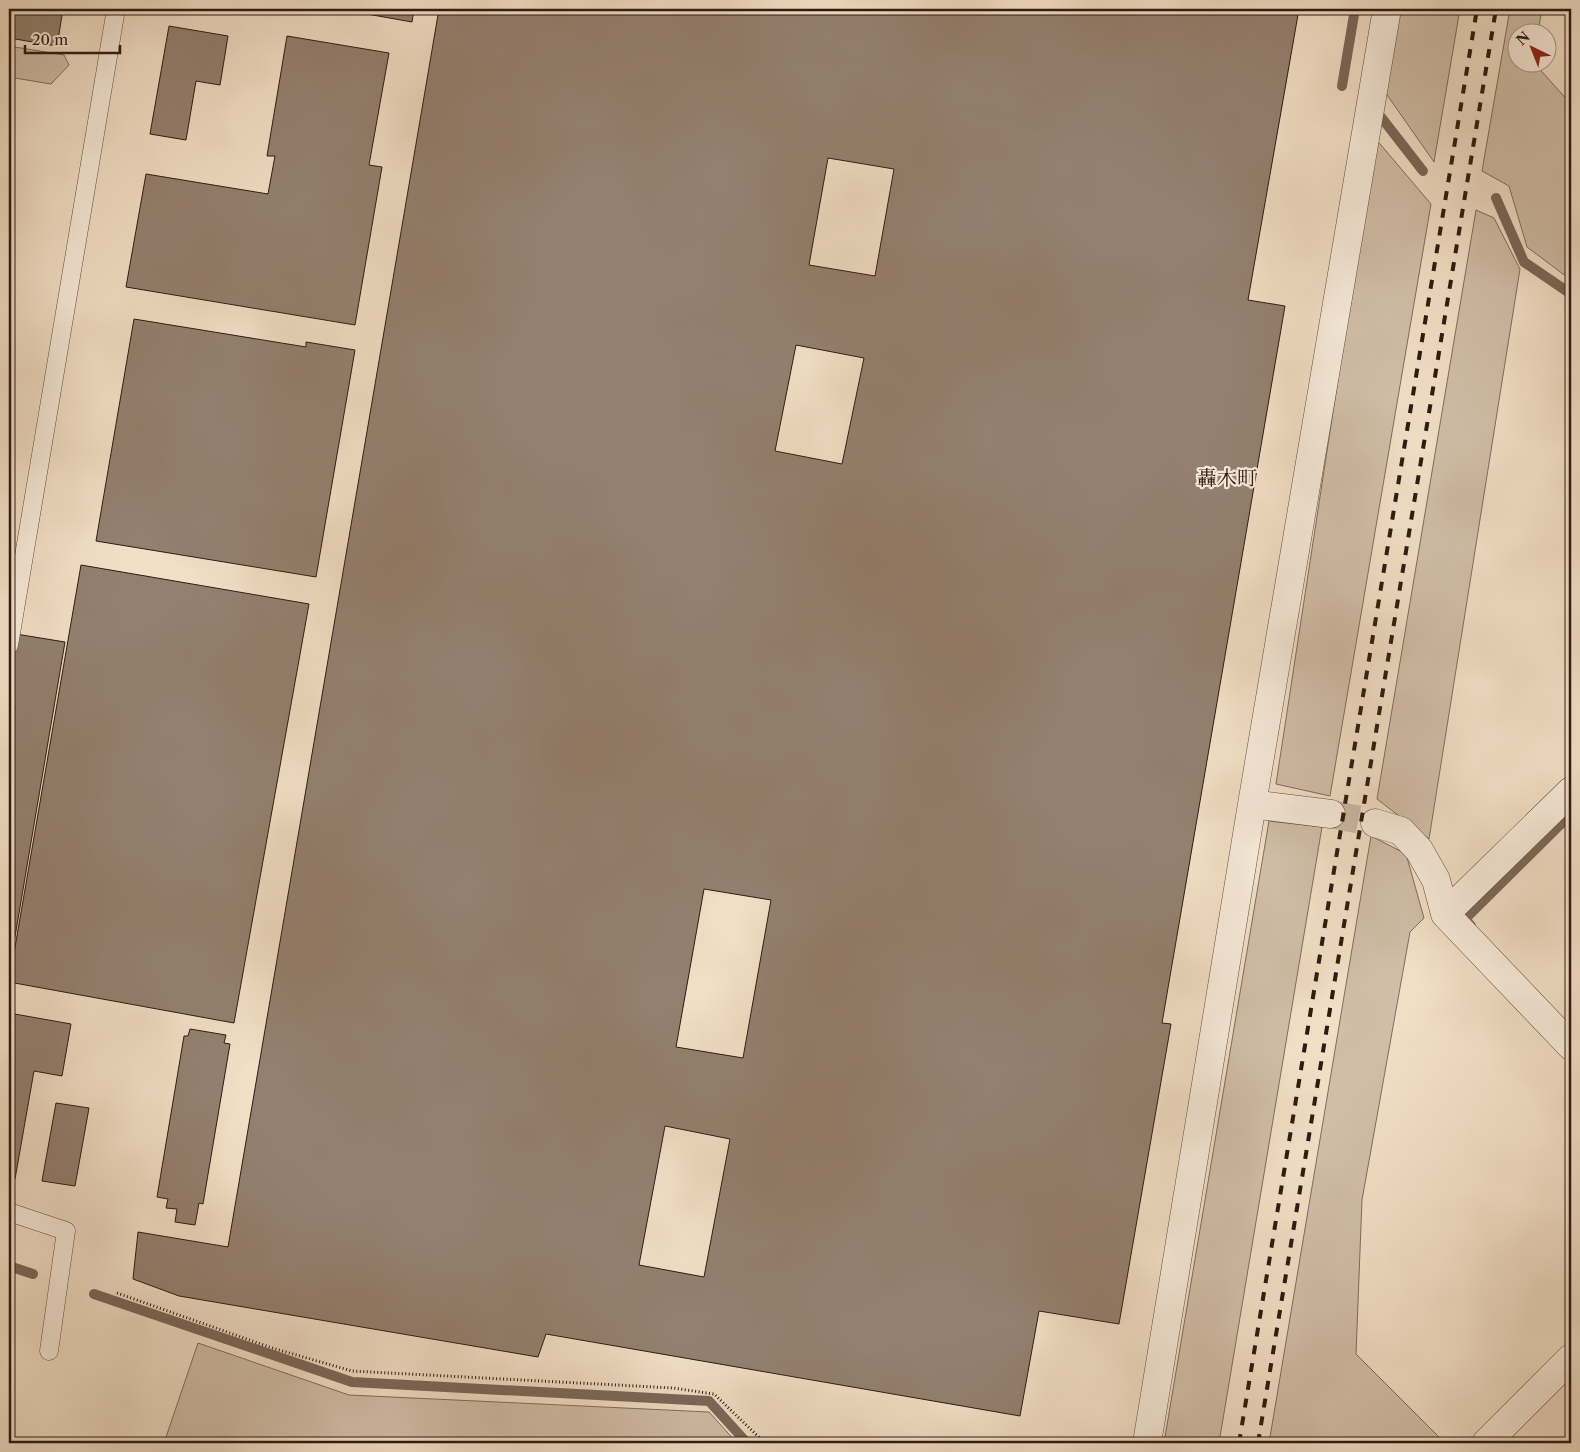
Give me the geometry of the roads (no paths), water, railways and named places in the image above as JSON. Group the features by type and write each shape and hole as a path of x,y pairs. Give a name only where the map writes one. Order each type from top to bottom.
{"street":[{"path":"1147,1443 1252,804 1387,9"},
{"path":"1445,914 1571,791"},
{"path":"1252,804 1332,814"},
{"path":"1375,822 1401,832 1419,850 1436,880 1445,914 1571,1046"},
{"path":"1486,1443 1571,1358"}],"lane":[{"path":"9,645 17,543 116,9"},
{"path":"9,1212 66,1231 48,1351"}],"waterway":[{"path":"1342,86 1355,9"},
{"path":"1381,117 1423,171"},
{"path":"1496,198 1524,262 1571,294"},
{"path":"1471,926 1465,919 1571,814"},
{"path":"9,1266 33,1274"},
{"path":"94,1294 352,1382 709,1401 747,1443"}],"tunnel":[{"path":"1331,814 1375,823"}],"railway":[{"path":"1239,1443 1477,9"},
{"path":"1258,1443 1496,9"}],"district":[{"name":"轟木町","path":"1227,478"}]}
